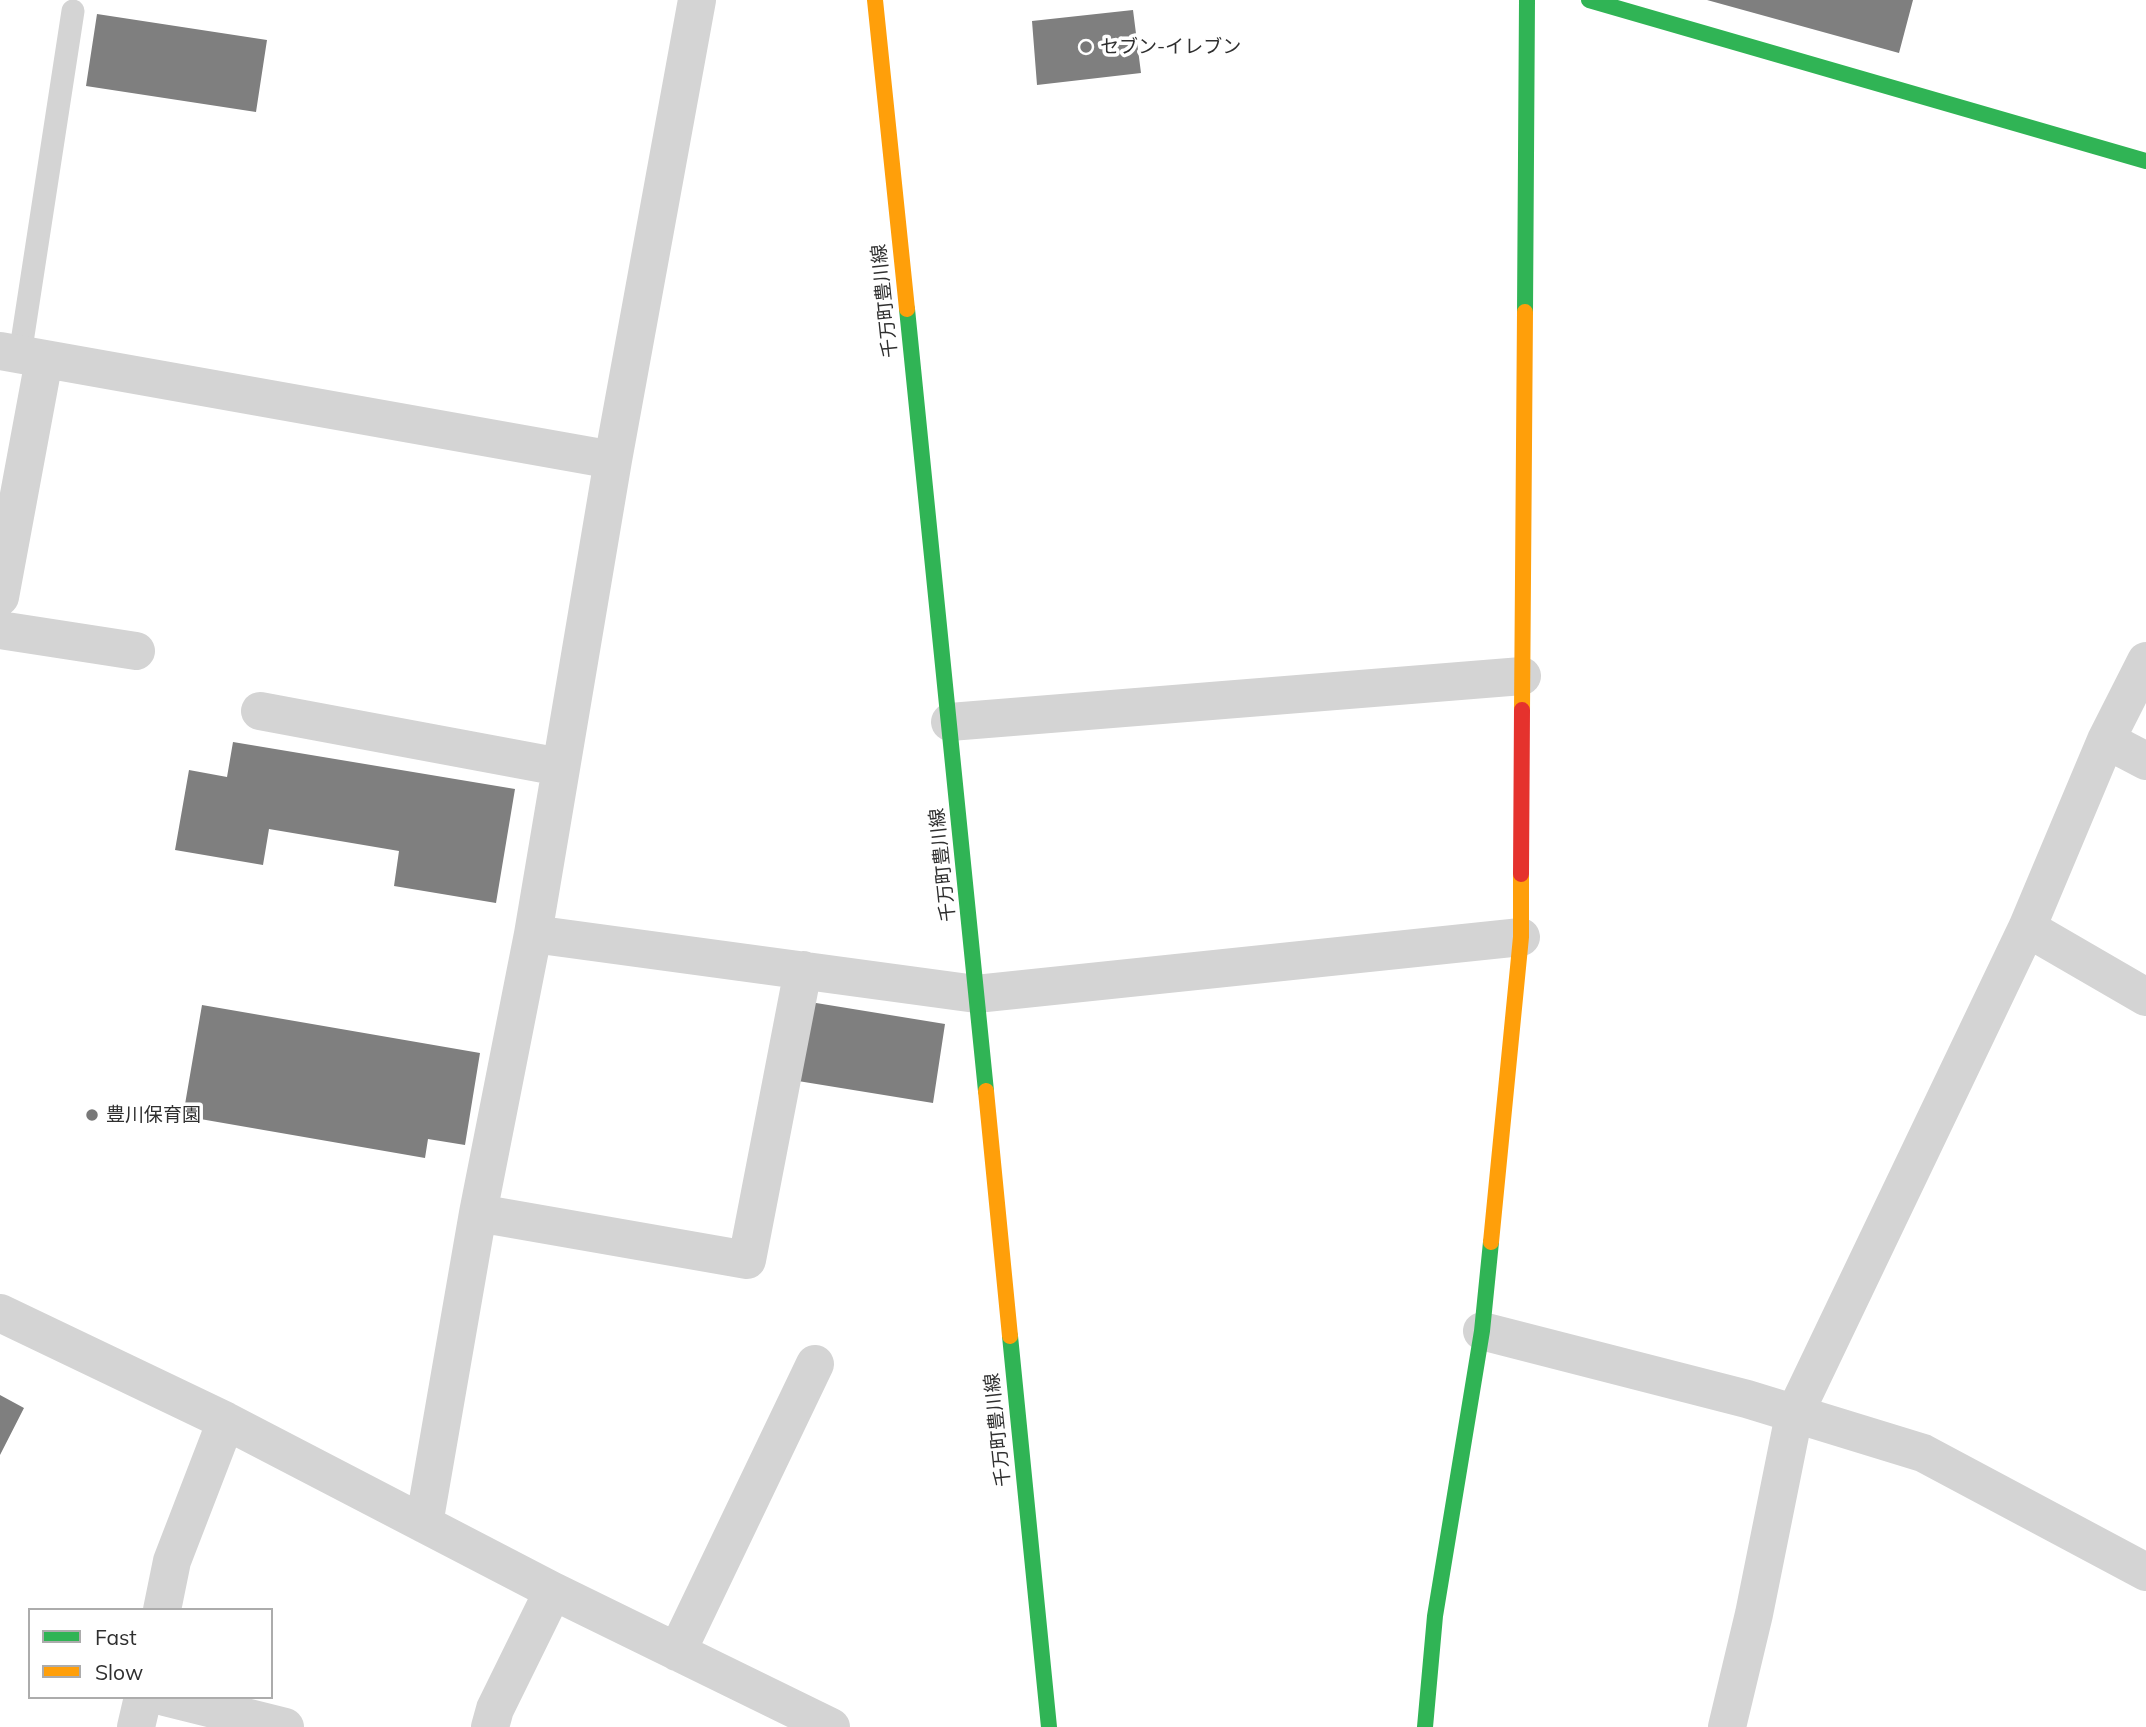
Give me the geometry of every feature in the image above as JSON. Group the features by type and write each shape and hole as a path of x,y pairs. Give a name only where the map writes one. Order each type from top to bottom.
{"street":[{"path":"425,1524 478,1213 533,934 612,460 697,0"},
{"name":"千万町豊川線","path":"875,0 950,722 1049,1727"},
{"path":"1425,1727 1435,1616 1482,1331 1521,937 1527,0"},
{"path":"1589,0 2146,161"},
{"path":"0,597 21,355 612,460"},
{"path":"0,630 136,651"},
{"path":"1727,1727 1754,1614 1794,1415 2027,928 2106,740 2146,661"},
{"path":"950,722 1522,676"},
{"path":"260,711 561,767"},
{"path":"2106,740 2146,761"},
{"path":"2027,928 2146,997"},
{"path":"533,934 976,994 1521,937"},
{"path":"478,1213 747,1260 803,970"},
{"path":"0,1313 226,1420 553,1591 831,1727"},
{"path":"1482,1331 1747,1399 1923,1453 2146,1572"},
{"path":"677,1652 815,1364"},
{"path":"162,1608 172,1561 226,1420"},
{"path":"490,1727 495,1709 553,1591"},
{"path":"136,1727 143,1699"},
{"path":"173,1699 285,1727"}],"lane":[{"path":"21,355 73,11"}],"building":[{"path":"1707,0 1913,0 1899,53"},
{"name":"セブン-イレブン","path":"1133,10 1141,73 1037,85 1032,21"},
{"path":"97,14 267,40 256,112 86,86"},
{"path":"233,742 515,789 496,903 394,886 399,851 269,829 263,865 175,850 189,770 227,777"},
{"path":"810,1002 945,1024 933,1103 798,1081"},
{"path":"202,1005 480,1053 465,1145 428,1139 425,1158 183,1116"},
{"path":"0,1395 24,1408 0,1455"}],"traffic: fast":[{"path":"1525,312 1527,0"},
{"path":"1589,0 2146,161"},
{"path":"907,309 986,1091"},
{"path":"1425,1727 1435,1616 1482,1331 1491,1242"},
{"path":"1010,1336 1049,1727"}],"traffic: slow":[{"path":"875,0 907,309"},
{"path":"1522,710 1525,312"},
{"path":"1491,1242 1521,937 1521,874"},
{"path":"986,1091 1010,1336"}],"traffic: jam":[{"path":"1521,874 1522,710"}],"place":[{"name":"セブン-イレブン","path":"1086,47"},
{"name":"豊川保育園","path":"92,1115"}]}
